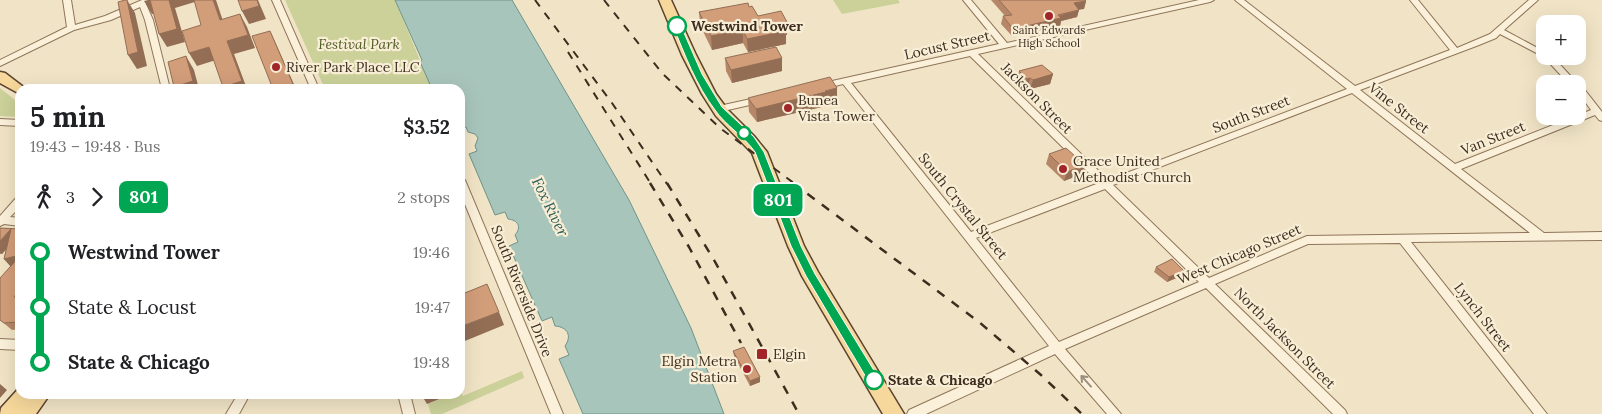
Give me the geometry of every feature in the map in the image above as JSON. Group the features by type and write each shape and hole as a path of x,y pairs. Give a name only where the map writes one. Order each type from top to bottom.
{"main road":[{"path":"665,0 698,74 719,109 750,139 759,152 796,246 811,276 894,414"},
{"path":"0,76 15,86"},
{"path":"8,414 20,399"},
{"path":"24,414 36,399"}],"street":[{"path":"67,0 70,28"},
{"path":"276,0 313,84"},
{"path":"966,0 1005,46"},
{"path":"1166,0 1170,9"},
{"name":"Locust Street","path":"814,88 1210,0"},
{"name":"Vine Street","path":"1239,0 1543,238"},
{"path":"1414,0 1455,50"},
{"name":"South Street","path":"968,237 1493,36 1534,0"},
{"path":"0,63 70,28 108,18 146,2 165,84"},
{"path":"1500,31 1536,50"},
{"name":"Jackson Street","path":"972,53 1209,283"},
{"path":"1556,65 1565,75"},
{"name":"South Crystal Street","path":"845,81 1057,348 1116,414"},
{"path":"1586,97 1599,115"},
{"path":"719,109 771,98"},
{"path":"1590,102 1602,102"},
{"name":"Van Street","path":"1455,168 1599,115"},
{"path":"0,122 15,123"},
{"name":"South Riverside Drive","path":"465,192 557,414"},
{"path":"1,221 15,206"},
{"path":"1,221 15,222"},
{"name":"West Chicago Street","path":"913,414 1057,348 1307,240 1602,236"},
{"name":"Lynch Street","path":"1402,238 1541,414"},
{"name":"North Jackson Street","path":"1209,283 1341,414"},
{"path":"0,344 15,345"},
{"path":"232,414 241,399"},
{"path":"405,399 409,414"}],"green space":[{"name":"Festival Park","path":"285,0 395,0 430,84 323,84"},
{"path":"833,0 898,0 900,3 842,14"},
{"path":"0,88 15,100 15,117 0,116"},
{"path":"522,371 524,378 442,414 431,414 428,404 440,399 465,399 465,395"}],"water":[{"name":"Fox River","path":"395,0 512,0 629,200 691,328 724,414 583,414 559,359 569,355 565,346 568,333 563,328 555,326 552,317 542,321 509,246 518,242 515,235 518,224 508,219 505,212 495,215 469,154 477,151 475,146 478,138 475,134 468,132 465,127 465,84 430,84 421,64 418,64 422,60"}],"building":[{"path":"127,0 138,52 128,55 118,2"},
{"path":"150,0 169,0 177,29 159,34"},
{"path":"194,0 213,0 220,20 240,14 248,35 227,41 242,81 232,84 222,84 209,47 189,53 182,31 201,25"},
{"path":"238,0 257,0 259,6 242,11"},
{"name":"Saint Edwards High School","path":"999,0 1086,1 1074,3 1079,10 1058,15 1061,18 1013,29 1003,16 1012,15"},
{"path":"748,3 749,7 752,6 758,16 781,11 787,22 781,23 786,31 747,39 743,30 711,36 699,12"},
{"name":"River Park Place LLC","path":"270,31 293,84 271,84 252,36"},
{"path":"776,47 782,58 731,70 725,58"},
{"path":"186,56 193,81 184,84 173,84 168,62"},
{"path":"1042,65 1053,74 1033,80 1027,79 1019,71"},
{"path":"830,77 837,88 826,92 756,109 748,98"},
{"path":"1066,148 1085,165 1067,172 1049,154"},
{"path":"0,228 15,229 15,256 4,259 11,229 0,241"},
{"path":"1172,259 1184,271 1169,277 1156,267"},
{"path":"15,262 15,322 4,323 0,320 0,278"},
{"path":"487,284 499,312 465,325 465,293"},
{"name":"Elgin Metra Station","path":"744,347 760,377 750,381 733,351"}],"railway":[{"path":"535,0 612,103 667,184"},
{"path":"604,0 662,73 720,128 795,184"},
{"path":"568,52 651,184"},
{"path":"650,183 689,247 741,343"},
{"path":"667,183 714,260 799,414"},
{"path":"793,183 979,322 1041,375 1082,414"}],"bus line":[{"name":"801","path":"677,26 698,74 719,109 750,139 759,152 796,246 811,276 874,380"}],"place":[{"name":"Saint Edwards High School","path":"1049,16"},
{"name":"Westwind Tower","path":"677,26"},
{"name":"River Park Place LLC","path":"276,67"},
{"name":"Bunea Vista Tower","path":"788,108"},
{"name":"Grace United Methodist Church","path":"1063,169"},
{"name":"Elgin","path":"762,354"},
{"name":"Elgin Metra Station","path":"747,369"},
{"name":"State & Chicago","path":"874,380"}]}
